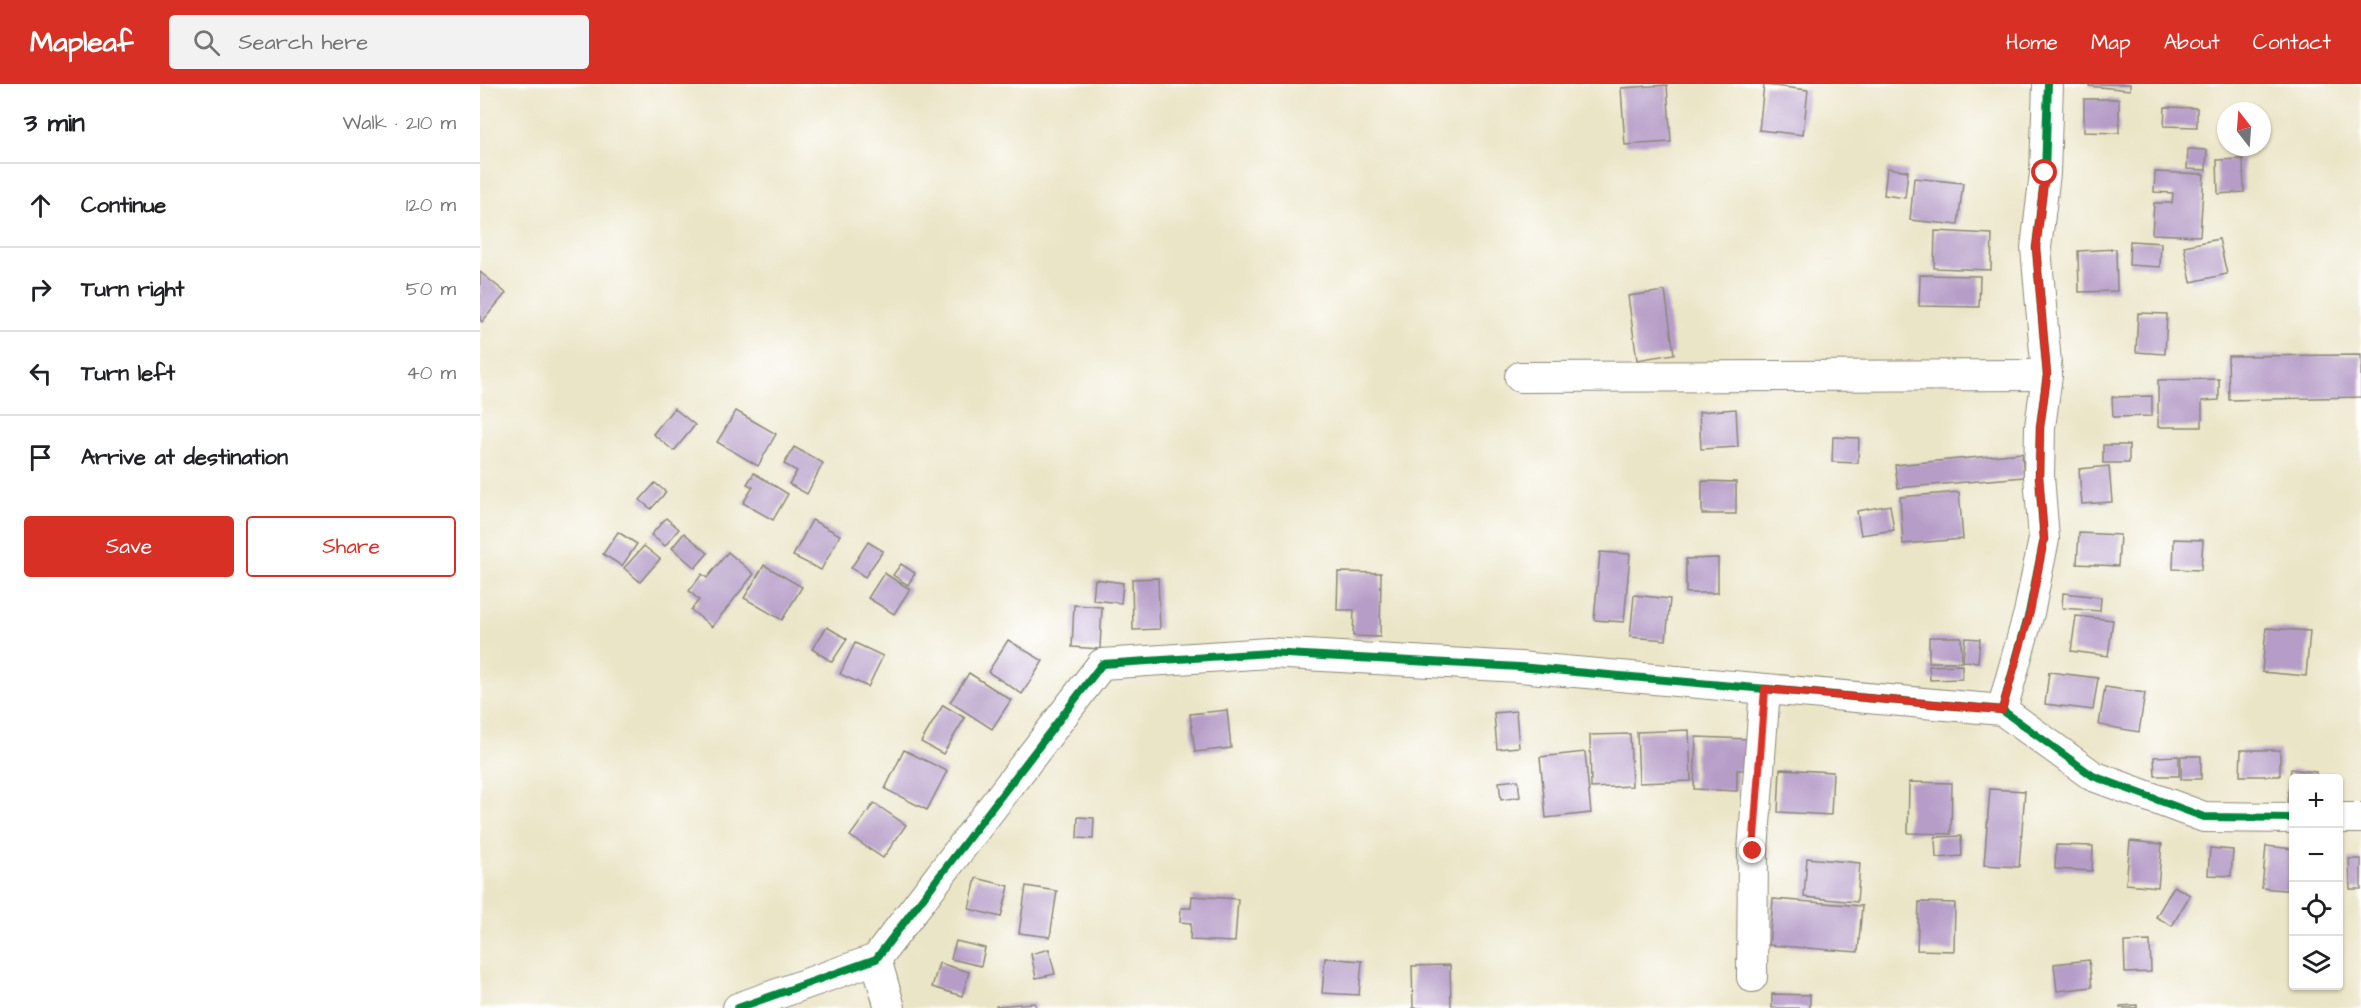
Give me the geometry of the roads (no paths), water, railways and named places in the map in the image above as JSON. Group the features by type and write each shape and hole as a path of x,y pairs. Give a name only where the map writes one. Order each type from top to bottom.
{"street":[{"path":"2002,710 2030,612 2044,539 2039,476 2040,427 2047,375 2036,248 2045,173 2048,84"},
{"path":"1520,377 2047,375"},
{"path":"738,1008 876,959 1102,664 1269,653 1519,667 2002,710 2093,776 2204,817 2289,818"},
{"path":"1752,977 1753,851 1765,689"},
{"path":"2343,818 2361,818"},
{"path":"876,959 890,1008"}]}
